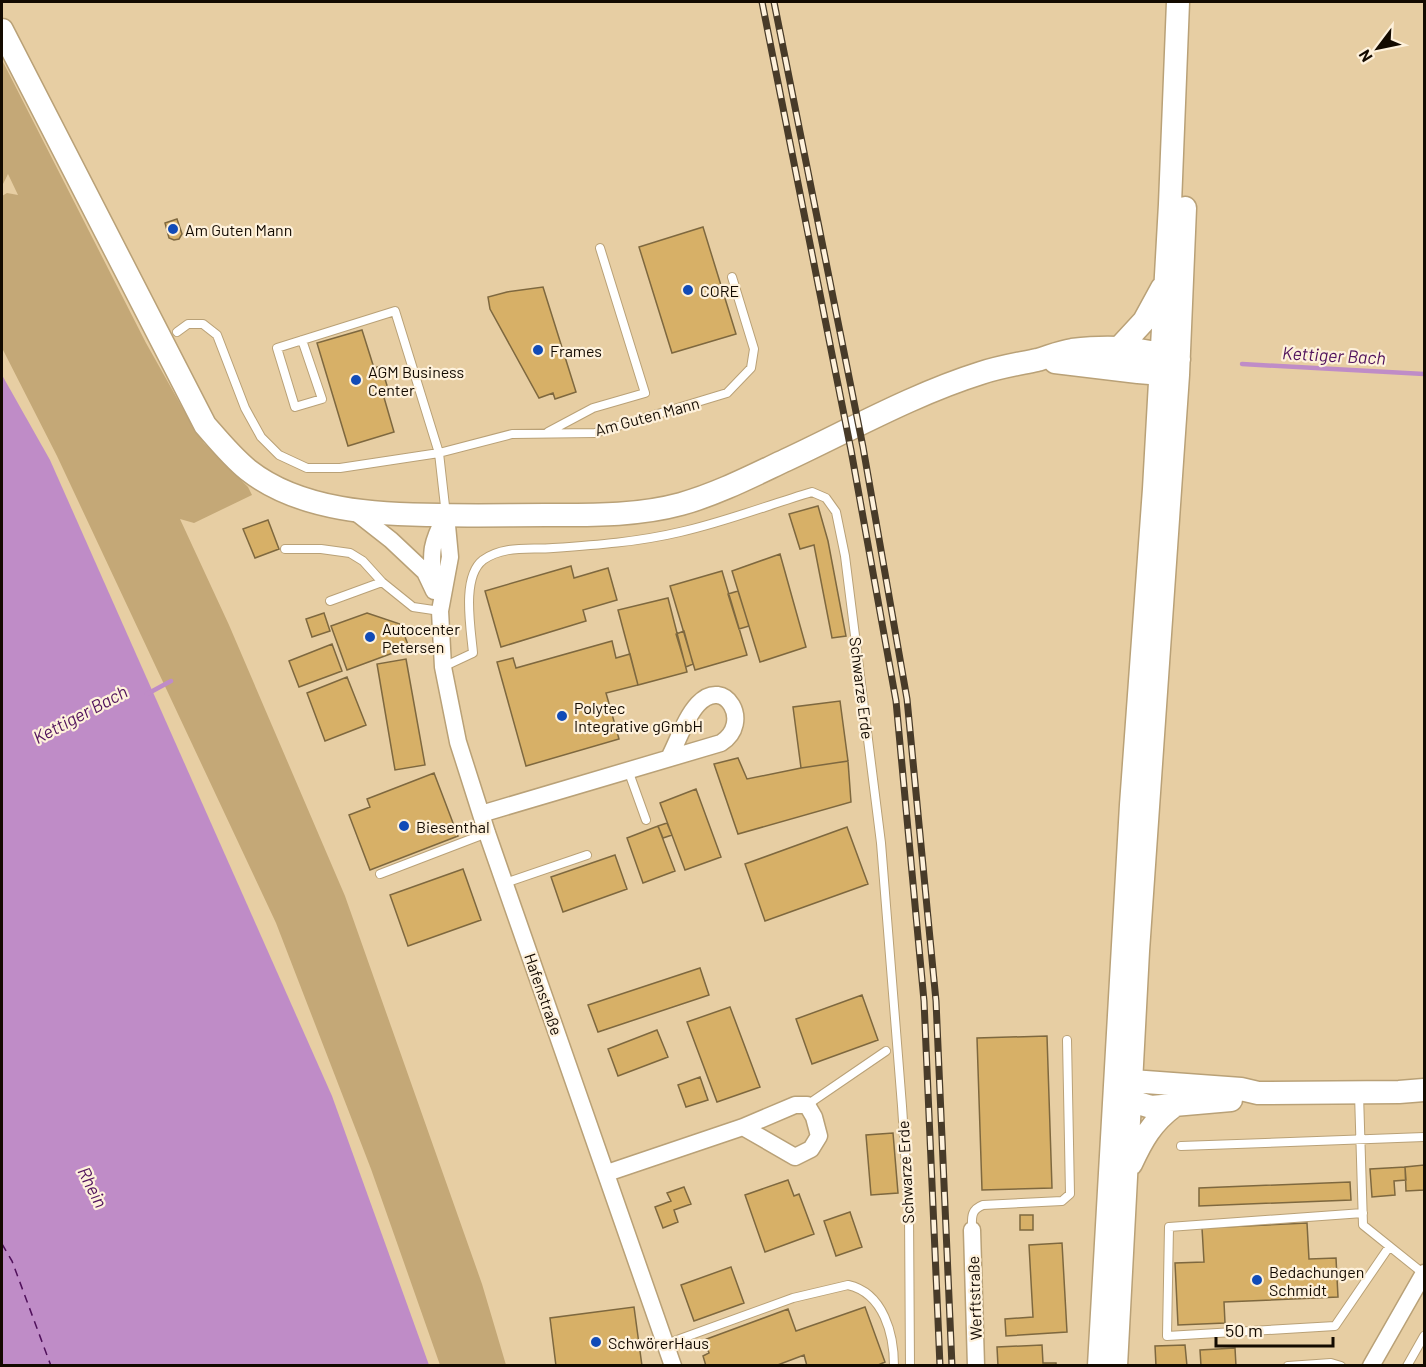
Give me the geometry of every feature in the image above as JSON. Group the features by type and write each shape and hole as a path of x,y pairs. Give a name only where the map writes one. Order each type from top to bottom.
{"street":[{"path":"1170,366 1166,278 1178,2"},
{"path":"1116,1365 1126,1176 1125,1086 1131,805 1185,207 1189,2"},
{"path":"2,30 205,425 247,470 290,494 354,511 404,515 599,515 639,512 681,504 735,484 957,381 1000,367 1071,351 1120,347 1142,349 1170,366"},
{"path":"1120,347 1144,321 1166,278"},
{"path":"1038,360 1170,366"},
{"name":"Hafenstraße","path":"354,511 391,540 425,572 440,611"},
{"name":"Hafenstraße","path":"434,591 431,552 436,533 446,515"},
{"name":"Hafenstraße","path":"446,515 450,557 440,611 443,667 458,742 487,833 673,1365"},
{"path":"481,814 669,758"},
{"path":"1125,1086 1241,1089 1258,1093 1359,1093 1425,1090"},
{"path":"1125,1086 1145,1107 1241,1099 1258,1093"},
{"path":"1099,1365 1125,1086"},
{"path":"607,1173 743,1127 795,1105 807,1105 814,1118 819,1136 811,1149 795,1156 743,1127"},
{"path":"1126,1176 1147,1131 1174,1106"},
{"name":"Werftstraße","path":"972,1230 976,1365"},
{"path":"1371,1365 1424,1274"}],"lane":[{"path":"544,434 593,408 645,393 600,248"},
{"name":"Am Guten Mann","path":"177,332 188,324 203,324 217,335 245,408 261,437 279,455 307,468 340,468 439,453 512,434 595,433 727,393 751,368 754,349 732,277"},
{"path":"302,340 322,399 295,407 276,348 395,311 439,453 446,515"},
{"name":"Schwarze Erde","path":"443,667 474,652 469,615 470,581 481,561 511,548 544,549 615,544 670,534 812,492 826,498 836,512 845,556 881,843 909,1213 910,1365"},
{"path":"285,549 321,549 350,553 363,561 381,582 413,607 440,611"},
{"path":"330,601 381,582"},
{"path":"628,770 646,820"},
{"path":"380,874 487,833"},
{"path":"505,883 587,855"},
{"path":"972,1230 972,1212 977,1207 1062,1201 1070,1194 1067,1040"},
{"path":"807,1105 886,1051"},
{"path":"1359,1093 1363,1226 1424,1274"},
{"path":"1181,1146 1425,1137"},
{"path":"1363,1213 1169,1227 1167,1336 1335,1326 1389,1247"},
{"path":"666,1344 793,1299 848,1285 857,1287 874,1301 886,1317 894,1347 894,1365"},
{"path":"1407,1365 1425,1336"},
{"path":"1287,1365 1331,1363 1341,1365"}],"shaded area":[{"path":"2,60 146,343 182,407 204,443 248,487 252,495 194,523 180,519 229,625 345,896 482,1284 506,1365 440,1365 371,1169 276,923 57,456 2,348 2,196 7,193 18,195 8,174 2,186"}],"water":[{"name":"Rhein","path":"2,375 50,460 332,1096 429,1365 2,1365"}],"building":[{"name":"Am Guten Mann","path":"177,219 182,234 179,239 174,240 169,238 165,223"},
{"name":"CORE","path":"703,227 736,334 672,353 639,247"},
{"name":"Frames","path":"543,287 576,392 555,399 553,393 539,398 490,309 488,297"},
{"name":"AGM Business Center","path":"362,330 374,368 381,366 389,392 383,394 394,432 348,446 317,343"},
{"path":"818,506 828,541 846,636 832,638 814,545 800,549 789,514"},
{"path":"268,520 279,549 255,558 243,529"},
{"path":"780,554 806,647 760,662 732,571"},
{"path":"571,566 574,578 608,568 617,600 583,610 586,621 501,647 485,591"},
{"path":"722,571 747,655 695,670 670,586"},
{"path":"738,591 749,626 739,629 728,594"},
{"path":"668,598 687,672 638,685 618,610"},
{"path":"324,613 330,631 312,637 306,619"},
{"name":"Autocenter Petersen","path":"367,613 400,624 409,647 347,670 331,626"},
{"path":"684,631 693,664 686,667 676,634"},
{"name":"Polytec Integrative gGmbH","path":"612,641 616,658 630,654 638,685 606,693 619,739 526,766 497,662 513,658 516,668"},
{"path":"332,644 342,671 299,687 289,661"},
{"path":"406,659 425,765 395,770 377,664"},
{"path":"347,677 366,725 325,741 307,693"},
{"path":"840,701 848,761 801,768 793,707"},
{"path":"738,758 747,779 848,761 851,802 738,834 714,764"},
{"name":"Biesenthal","path":"434,773 458,836 370,870 349,815 370,807 367,799"},
{"path":"696,789 721,857 685,870 660,803"},
{"path":"667,823 672,835 663,838 658,826"},
{"path":"658,826 675,871 643,883 627,838"},
{"path":"847,827 868,884 765,921 745,864"},
{"path":"615,855 627,889 563,912 551,877"},
{"path":"463,869 481,920 408,946 390,895"},
{"path":"700,968 709,995 598,1032 588,1005"},
{"path":"862,995 878,1040 812,1064 796,1019"},
{"path":"730,1007 760,1087 717,1102 687,1022"},
{"path":"657,1030 668,1057 618,1076 608,1049"},
{"path":"1047,1036 1052,1188 982,1190 977,1038"},
{"path":"700,1077 708,1100 686,1107 678,1085"},
{"path":"893,1133 898,1193 871,1195 866,1135"},
{"path":"1424,1165 1424,1190 1406,1191 1405,1167"},
{"path":"1405,1167 1406,1180 1394,1181 1395,1195 1372,1197 1370,1169"},
{"path":"788,1180 794,1196 799,1194 814,1234 765,1252 745,1195"},
{"path":"1350,1182 1351,1200 1199,1206 1199,1188"},
{"path":"684,1187 691,1204 674,1210 678,1222 663,1228 655,1207 671,1201 667,1193"},
{"path":"850,1212 862,1247 836,1256 824,1221"},
{"path":"1020,1215 1033,1215 1033,1230 1020,1230"},
{"name":"Bedachungen Schmidt","path":"1307,1223 1309,1259 1336,1258 1338,1297 1224,1302 1225,1323 1178,1325 1175,1263 1204,1262 1202,1228"},
{"path":"1062,1243 1067,1332 1006,1336 1005,1319 1033,1317 1029,1245"},
{"path":"731,1267 744,1303 694,1321 681,1285"},
{"name":"SchwörerHaus","path":"634,1307 642,1366 556,1366 550,1318"},
{"path":"865,1307 885,1362 876,1366 807,1366 804,1355 775,1366 706,1366 703,1356 709,1353 704,1340 788,1309 796,1331"},
{"path":"1042,1345 1043,1363 1056,1363 1056,1366 998,1366 997,1347"},
{"path":"1185,1345 1187,1366 1156,1366 1155,1346"},
{"path":"1235,1348 1236,1366 1201,1366 1200,1350"}],"waterway":[{"name":"Kettiger Bach","path":"1242,364 1424,374"},
{"name":"Kettiger Bach","path":"147,694 171,681"}],"ferry route":[{"path":"2,1244 12,1261 51,1366"}],"railway":[{"path":"762,2 851,450 896,701 924,1001 940,1366"},
{"path":"774,2 863,447 907,699 936,1001 952,1366"}],"place":[{"name":"Am Guten Mann","path":"173,229"},
{"name":"CORE","path":"688,290"},
{"name":"Frames","path":"538,350"},
{"name":"AGM Business Center","path":"356,380"},
{"name":"Autocenter Petersen","path":"370,637"},
{"name":"Polytec Integrative gGmbH","path":"562,716"},
{"name":"Biesenthal","path":"404,826"},
{"name":"Bedachungen Schmidt","path":"1257,1280"},
{"name":"SchwörerHaus","path":"596,1342"}]}
